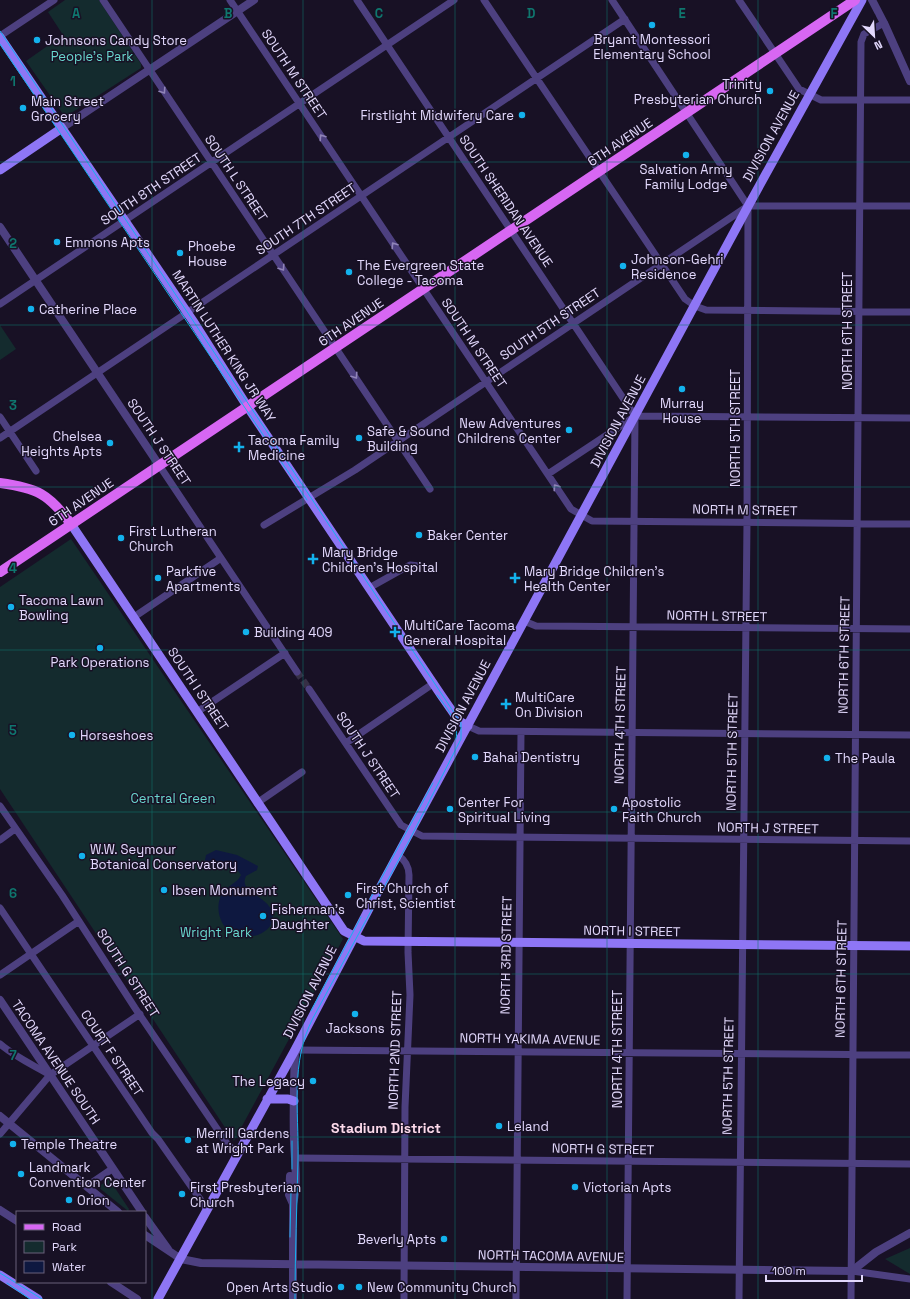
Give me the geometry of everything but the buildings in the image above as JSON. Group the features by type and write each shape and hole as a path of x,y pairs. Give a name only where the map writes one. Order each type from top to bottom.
{"main road":[{"name":"6TH AVENUE","path":"0,572 855,0"},
{"name":"DIVISION AVENUE","path":"158,1299 294,1050 748,206 862,0"},
{"name":"MARTIN LUTHER KING JR WAY","path":"0,36 187,312 247,406 459,721 468,726"},
{"path":"0,170 62,128"},
{"name":"SOUTH I STREET","path":"0,483 24,487 43,495 59,507 344,931 354,936"},
{"name":"NORTH I STREET","path":"354,936 364,941 408,942 910,946"},
{"path":"267,1099 288,1099 294,1101"},
{"path":"0,1275 38,1299"}],"street":[{"path":"0,36 54,0"},
{"name":"SOUTH L STREET","path":"103,0 430,489"},
{"name":"SOUTH M STREET","path":"230,0 571,509 582,515"},
{"path":"62,128 254,0"},
{"name":"SOUTH SHERIDAN AVENUE","path":"357,0 635,416"},
{"name":"SOUTH 8TH STREET","path":"0,304 454,0"},
{"path":"484,0 685,299 695,306 706,310 910,312"},
{"path":"612,0 748,206 910,206"},
{"path":"739,0 799,89 808,96 821,100 910,100"},
{"path":"872,0 910,81"},
{"name":"SOUTH 7TH STREET","path":"0,438 625,19"},
{"name":"NORTH 6TH STREET","path":"851,1299 852,1271 850,1163 858,523 861,42 864,34 884,23"},
{"name":"SOUTH 5TH STREET","path":"264,525 309,497 318,494 748,206"},
{"name":"NORTH 5TH STREET","path":"739,1299 747,522 748,206"},
{"name":"SOUTH J STREET","path":"0,226 297,672"},
{"path":"548,474 635,416 910,418"},
{"name":"NORTH 4TH STREET","path":"627,1299 635,416"},
{"path":"0,418 36,471"},
{"name":"NORTH M STREET","path":"582,515 592,521 910,524"},
{"path":"134,617 221,558"},
{"path":"369,588 410,565 419,566"},
{"name":"NORTH L STREET","path":"524,621 535,626 910,629"},
{"path":"198,712 285,653"},
{"path":"346,743 434,683"},
{"name":"SOUTH J STREET","path":"309,689 401,825 411,832"},
{"path":"468,726 479,731 521,732 910,735"},
{"name":"NORTH 3RD STREET","path":"516,1299 516,1160 521,732"},
{"path":"257,803 302,772"},
{"name":"SOUTH G STREET","path":"0,806 79,921 228,1145 237,1152"},
{"path":"0,840 16,829"},
{"name":"NORTH J STREET","path":"411,832 422,836 910,841"},
{"name":"NORTH 2ND STREET","path":"398,855 409,868 408,942 410,995 405,1159 404,1299"},
{"name":"COURT F STREET","path":"0,908 152,1134 158,1139 207,1209"},
{"path":"0,975 79,921"},
{"name":"TACOMA AVENUE SOUTH","path":"0,1000 141,1211"},
{"path":"0,1134 50,1076 140,1014"},
{"path":"0,1044 14,1056 23,1059 50,1076"},
{"path":"292,1299 293,1204 295,1195 296,1158 294,1144 294,1050"},
{"name":"NORTH YAKIMA AVENUE","path":"294,1050 910,1055"},
{"path":"0,1116 117,1211"},
{"path":"293,1204 289,1195 291,1158 294,1144"},
{"name":"NORTH G STREET","path":"296,1158 910,1164"},
{"path":"87,1186 112,1169"},
{"name":"TACOMA AVENUE SOUTH","path":"131,1197 135,1211"},
{"path":"0,1210 16,1220"},
{"path":"146,1218 169,1251"},
{"path":"852,1271 876,1252 910,1233"},
{"path":"146,1236 181,1259"},
{"name":"NORTH TACOMA AVENUE","path":"181,1259 201,1263 293,1265 852,1271"},
{"path":"852,1271 910,1279"},
{"path":"113,1283 137,1299"}],"green space":[{"name":"People's Park","path":"65,0 99,0 141,64 141,68 65,117 26,61 63,35 48,12"},
{"path":"0,325 16,349 0,360"},
{"name":"Wright Park","path":"71,539 343,939 234,1141 0,789 0,587"},
{"path":"109,1179 129,1209 128,1211 98,1187"},
{"path":"910,1248 910,1274 885,1259"}],"water":[{"path":"216,850 237,855 258,866 257,870 246,876 245,882 246,887 265,902 272,912 273,919 270,925 260,934 246,937 239,936 228,931 222,922 219,905 222,894 241,875 235,869 206,864 206,855"}],"tunnel":[{"path":"297,672 309,689"}],"tram line":[{"path":"0,31 461,723 461,739 409,841 313,1018 301,1052 297,1087 298,1159 295,1299"},
{"path":"0,44 307,500"},
{"path":"437,695 454,721 457,733 456,739"},
{"path":"369,901 433,783"},
{"path":"311,1011 361,917"},
{"path":"292,1141 292,1169"},
{"path":"290,1237 291,1191"},
{"path":"0,1273 16,1283"},
{"path":"7,1283 30,1299"},
{"path":"16,1283 42,1299"}],"place":[{"name":"Bryant Montessori Elementary School","path":"652,25"},
{"name":"Johnsons Candy Store","path":"37,40"},
{"name":"Trinity Presbyterian Church","path":"770,91"},
{"name":"Main Street Grocery","path":"23,108"},
{"name":"Firstlight Midwifery Care","path":"522,115"},
{"name":"Salvation Army Family Lodge","path":"686,155"},
{"name":"Emmons Apts","path":"57,242"},
{"name":"Phoebe House","path":"180,253"},
{"name":"Johnson-Gehri Residence","path":"623,266"},
{"name":"The Evergreen State College - Tacoma","path":"349,272"},
{"name":"Catherine Place","path":"31,309"},
{"name":"Murray House","path":"682,389"},
{"name":"New Adventures Childrens Center","path":"569,430"},
{"name":"Safe & Sound Building","path":"359,438"},
{"name":"Chelsea Heights Apts","path":"110,443"},
{"name":"Tacoma Family Medicine","path":"239,447"},
{"name":"Baker Center","path":"419,535"},
{"name":"First Lutheran Church","path":"121,538"},
{"name":"Mary Bridge Children's Hospital","path":"313,559"},
{"name":"Parkfive Apartments","path":"158,578"},
{"name":"Mary Bridge Children's Health Center","path":"515,578"},
{"name":"Tacoma Lawn Bowling","path":"11,607"},
{"name":"Building 409","path":"246,632"},
{"name":"MultiCare Tacoma General Hospital","path":"395,632"},
{"name":"Park Operations","path":"100,648"},
{"name":"MultiCare On Division","path":"506,704"},
{"name":"Horseshoes","path":"72,735"},
{"name":"Bahai Dentistry","path":"475,757"},
{"name":"The Paula","path":"827,758"},
{"name":"Center For Spiritual Living","path":"450,809"},
{"name":"Apostolic Faith Church","path":"614,809"},
{"name":"W.W. Seymour Botanical Conservatory","path":"82,856"},
{"name":"Ibsen Monument","path":"164,890"},
{"name":"First Church of Christ, Scientist","path":"348,895"},
{"name":"Fisherman’s Daughter","path":"263,916"},
{"name":"Jacksons","path":"355,1014"},
{"name":"The Legacy","path":"313,1081"},
{"name":"Leland","path":"499,1126"},
{"name":"Merrill Gardens at Wright Park","path":"188,1140"},
{"name":"Temple Theatre","path":"13,1144"},
{"name":"Landmark Convention Center","path":"21,1174"},
{"name":"Victorian Apts","path":"575,1187"},
{"name":"First Presbyterian Church","path":"182,1194"},
{"name":"Orion","path":"69,1200"},
{"name":"Beverly Apts","path":"444,1239"},
{"name":"Open Arts Studio","path":"341,1287"},
{"name":"New Community Church","path":"359,1287"}],"district":[{"name":"Stadium District","path":"386,1128"}],"park label":[{"name":"Central Green","path":"173,798"}]}
